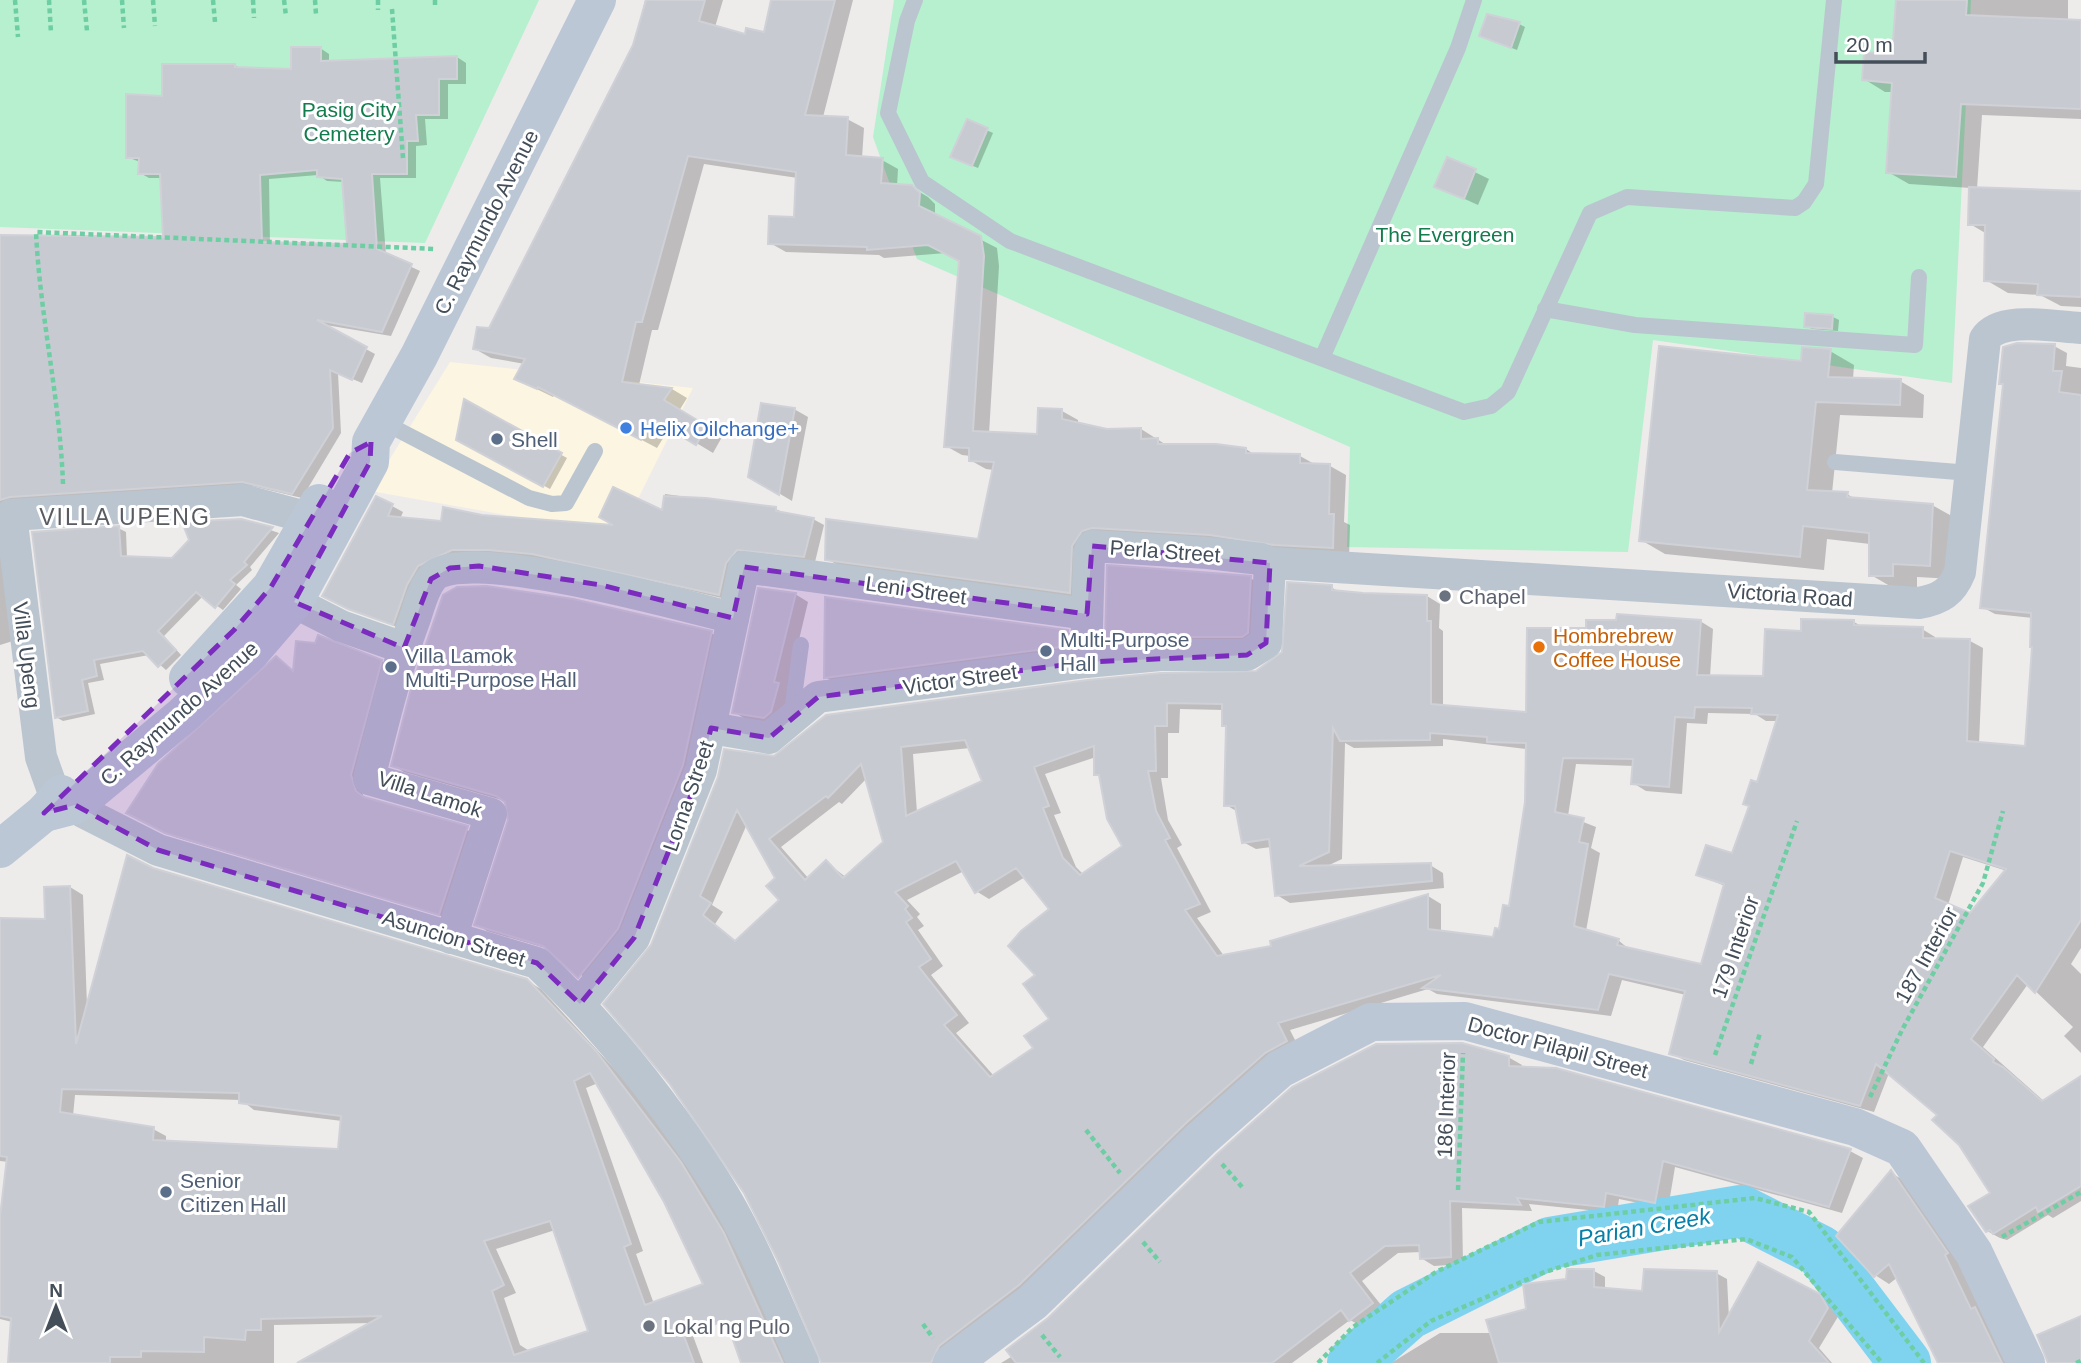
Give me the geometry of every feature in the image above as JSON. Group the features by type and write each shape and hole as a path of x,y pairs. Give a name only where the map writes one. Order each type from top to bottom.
{"main road":[{"name":"C. Raymundo Avenue","path":"0,849 183,715 250,653 294,602 370,462 377,432 597,0"},
{"name":"C. Raymundo Avenue","path":"59,806 167,700 271,587 309,518 350,453 377,432"},
{"name":"Doctor Pilapil Street","path":"952,1363 1033,1301 1280,1069 1371,1022 1465,1021 1855,1127 1902,1148 1974,1253 2026,1363"}],"street":[{"name":"Victoria Road","path":"1270,563 1919,603 1945,595 1955,585 1960,572 1983,348 1990,331 2008,324 2081,328"},
{"name":"Villa Upeng","path":"59,806 41,757 11,515 243,500 309,518"},
{"name":"Perla Street","path":"1086,662 1089,554 1092,546 1222,555 1261,559 1270,563"},
{"name":"Victor Street","path":"711,728 769,738 818,697 1086,662 1160,655 1247,655 1266,642 1270,563"},
{"name":"Villa Lamok","path":"451,937 491,814 369,779 404,648 431,579 440,571 450,568 479,566 601,585 733,618"},
{"name":"Leni Street","path":"744,567 1087,614"},
{"name":"Lorna Street","path":"580,1004 634,938 701,770 744,567"},
{"path":"294,602 341,626 404,648"},
{"name":"Asuncion Street","path":"59,806 83,812 158,850 537,963 580,1004 660,1105 716,1182 803,1363"}],"lane":[{"path":"915,0 907,21 888,113 922,182 1010,241 1464,412 1491,406 1508,391 1590,213 1627,197 1795,208 1804,202 1816,184 1834,0"},
{"path":"1322,358 1458,48 1474,0"},
{"path":"1545,309 1635,325 1915,345 1919,276"},
{"path":"377,432 529,498 552,504 566,503 595,451"},
{"path":"1835,463 1970,473"},
{"path":"791,722 801,645"}],"path":[{"path":"15,0 18,37"},
{"path":"49,0 51,33"},
{"path":"84,0 87,31"},
{"path":"122,0 124,28"},
{"path":"153,0 155,26"},
{"path":"213,0 215,22"},
{"path":"253,0 254,18"},
{"path":"284,0 286,16"},
{"path":"315,0 316,14"},
{"path":"378,0 378,10"},
{"path":"392,9 403,158"},
{"path":"64,513 61,423 39,285 36,232 424,248"},
{"name":"187 Interior","path":"1869,1098 1902,1030 1983,883 2003,811"},
{"name":"179 Interior","path":"1705,1085 1744,965 1797,821"},
{"name":"186 Interior","path":"1458,1190 1465,1021"},
{"path":"1086,1130 1140,1199"},
{"path":"1974,1253 2081,1192"},
{"path":"1318,1363 1353,1327 1436,1272 1539,1222 1755,1198 1809,1212 1924,1363"},
{"path":"1377,1363 1431,1321 1542,1273 1597,1255 1746,1239 1792,1256 1882,1363"},
{"path":"2076,1363 2081,1361"}],"highlighted area":[{"path":"371,442 370,462 294,602 404,648 431,579 450,568 479,566 601,585 733,618 744,567 1087,614 1092,546 1270,563 1266,643 1247,655 1086,662 818,697 769,738 711,728 701,770 634,938 580,1004 537,963 158,850 75,805 44,813 234,630 271,587 350,453"}],"shaded area":[{"path":"450,362 693,388 620,535 370,491"}],"green space":[{"name":"Pasig City Cemetery","path":"0,0 539,0 425,243 0,227"},
{"name":"The Evergreen","path":"894,0 1971,0 1952,383 1653,340 1628,552 1347,547 1350,447 917,259 873,137"}],"building":[{"path":"646,0 705,0 699,21 745,34 746,28 764,32 771,0 835,0 805,115 848,117 846,155 883,158 881,183 912,185 920,193 919,206 981,236 984,256 973,431 1037,434 1038,408 1062,409 1062,419 1107,429 1141,428 1141,439 1158,438 1158,444 1216,444 1246,448 1246,453 1300,454 1300,463 1330,464 1329,514 1334,514 1333,548 1274,545 1210,535 1092,528 1082,531 1072,546 1070,593 825,560 826,519 978,539 994,462 969,461 969,448 944,447 959,261 928,245 867,250 867,247 768,244 769,216 794,217 796,172 688,156 642,322 636,322 622,382 672,388 664,400 707,426 696,445 653,419 641,440 538,387 537,389 514,379 525,359 473,349 477,327 489,328 633,45"},
{"path":"1896,0 1967,0 1966,15 2081,20 2081,109 1961,104 1956,177 1886,173 1892,83 1862,80 1864,52 1892,54"},
{"path":"1487,14 1520,22 1511,48 1479,36"},
{"path":"291,47 321,47 321,61 457,56 457,79 439,79 439,115 416,115 418,141 407,141 407,174 372,174 377,249 412,264 382,332 317,320 367,347 352,380 330,370 333,428 292,494 242,482 10,497 0,500 0,235 163,237 160,174 138,174 139,158 126,158 126,94 162,96 162,64 235,64 235,67 291,69","holes":["317,170 317,177 342,179 347,244 262,242 260,175"]},
{"path":"967,119 988,128 972,166 950,157"},
{"path":"1447,157 1476,169 1464,199 1434,187"},
{"path":"1969,187 2081,191 2081,297 2037,295 2038,284 1984,281 1985,225 1968,225"},
{"path":"1805,313 1833,315 1832,329 1804,327"},
{"path":"2017,343 2055,344 2053,371 2062,371 2059,392 2081,395 2081,920 2035,993 2017,975 1971,1039 1994,1059 1993,1062 2003,1067 2042,1101 2081,1076 2081,1186 2038,1212 2036,1207 1993,1234 1990,1230 1986,1232 1968,1206 1990,1193 1959,1145 1932,1120 1937,1115 1876,1064 1860,1106 1669,1054 1685,991 1609,974 1598,1010 1422,988 1441,975 1278,1023 1287,1041 1265,1053 1186,1123 1019,1285 939,1346 931,1363 821,1363 779,1263 744,1193 669,1083 603,1004 651,945 718,777 724,749 774,756 826,715 1088,680 1161,673 1256,671 1282,652 1287,582 1332,585 1332,590 1363,593 1427,595 1427,621 1431,621 1431,704 1526,712 1527,628 1586,628 1586,620 1616,620 1617,614 1701,620 1697,675 1763,676 1765,629 1801,631 1801,619 1854,620 1854,625 1923,627 1923,638 1970,639 1967,741 2025,746 2032,647 2031,613 1980,608 2003,384 1999,384 2003,347","holes":["1167,703 1222,704 1222,726 1226,726 1224,806 1235,806 1242,843 1269,839 1275,896 1432,881 1431,863 1299,866 1329,852 1333,728 1340,741 1430,740 1430,733 1487,737 1487,742 1526,743 1525,802 1509,906 1503,905 1499,929 1495,928 1493,937 1428,929 1428,894 1270,941 1271,946 1217,956 1185,910 1200,904 1165,840 1170,838 1156,811 1148,771 1156,771 1155,726 1167,726","1695,707 1752,708 1751,714 1778,715 1757,782 1751,780 1743,804 1749,806 1732,853 1706,845 1696,875 1724,884 1701,964 1617,945 1619,939 1574,926 1588,844 1579,842 1584,818 1555,812 1563,758 1633,759 1631,784 1669,787 1675,717 1694,718","965,740 982,781 906,816 901,747","1094,746 1094,775 1099,775 1107,819 1122,846 1080,875 1063,858 1043,808 1049,806 1034,767","861,764 883,842 843,878 826,860 805,880 769,839 826,796 828,798","737,810 775,878 766,886 779,900 735,941 703,915 711,903 700,896","1950,851 2006,869 1970,913 1935,898","956,861 975,893 1016,868 1049,909 1021,931 1008,946 1035,975 1023,984 1049,1019 1024,1036 1033,1048 990,1077 944,1025 957,1015 919,967 931,959 906,922 912,918 905,909 908,906 895,892"]},
{"path":"1659,346 1801,361 1802,347 1831,349 1828,377 1901,379 1900,405 1816,402 1807,490 1848,492 1847,497 1933,504 1930,566 1893,564 1893,576 1869,576 1869,533 1803,526 1800,557 1639,541"},
{"name":"Shell","path":"464,399 562,453 543,487 456,440"},
{"path":"761,403 795,408 779,495 748,477"},
{"path":"613,487 662,510 664,496 706,498 776,507 776,511 814,518 804,557 737,550 726,563 719,595 532,554 452,550 418,566 407,585 393,625 348,609 322,596 376,496 393,504 388,516 441,521 443,507 482,515 613,525 599,517"},
{"path":"241,519 273,527 244,562 247,565 230,580 235,584 215,608 196,592 158,631 176,650 158,667 143,651 94,660 97,676 82,680 88,711 55,718 32,532 119,526 121,556 172,558 189,540 182,522"},
{"path":"1107,565 1251,576 1248,633 1242,637 1160,637 1105,642"},
{"path":"486,586 573,599 712,631 683,765 618,929 578,978 543,946 474,925 508,820 505,802 496,796 391,766 412,685 443,595 457,587"},
{"path":"758,588 796,593 774,682 779,683 771,712 764,718 732,713"},
{"path":"825,597 1068,630 1068,646 824,678"},
{"path":"318,635 382,660 351,775 356,791 364,797 468,826 439,915 165,833 126,813 158,764 276,656 293,671 296,641 315,643"},
{"path":"127,855 153,868 527,979 596,1051 681,1162 724,1233 783,1363 741,1363 726,1320 684,1336 694,1363 297,1363 382,1316 261,1319 261,1330 246,1330 245,1340 204,1337 204,1352 141,1351 141,1357 110,1357 110,1363 8,1363 11,1318 0,1316 0,1217 7,1157 0,1156 0,918 45,919 44,887 70,886 76,1044","holes":["590,1073 664,1202 703,1284 645,1305 624,1247 631,1244 574,1081","62,1089 239,1093 239,1103 341,1116 338,1149 153,1140 154,1127 60,1112","550,1221 588,1331 514,1355 492,1291 504,1285 484,1241"]},
{"path":"1462,1043 1509,1056 1509,1066 1556,1068 1851,1149 1829,1207 1663,1161 1655,1203 1606,1193 1604,1207 1517,1198 1521,1205 1450,1201 1451,1257 1420,1259 1419,1245 1385,1246 1350,1273 1373,1303 1349,1321 1341,1310 1272,1363 1016,1363 1006,1350 1048,1318 1216,1155 1292,1087 1376,1044"},
{"path":"1891,1170 1948,1253 1945,1255 1971,1309 1975,1307 2002,1363 1938,1363 1889,1264 1874,1277 1836,1236"},
{"path":"1758,1262 1820,1294 1828,1308 1809,1341 1829,1363 1499,1363 1486,1320 1526,1309 1523,1284 1566,1279 1567,1269 1594,1269 1594,1287 1642,1291 1644,1269 1717,1271 1719,1332"},
{"path":"2081,1316 2081,1363 2048,1363 2037,1335"}],"waterway":[{"name":"Parian Creek","path":"1353,1363 1408,1314 1550,1243 1741,1211 1820,1251 1905,1363"}],"place":[{"name":"Helix Oilchange+","path":"626,428"},
{"name":"Shell","path":"497,439"},
{"name":"Chapel","path":"1445,596"},
{"name":"Hombrebrew Coffee House","path":"1539,647"},
{"name":"Multi-Purpose Hall","path":"1046,651"},
{"name":"Villa Lamok Multi-Purpose Hall","path":"391,667"},
{"name":"Senior Citizen Hall","path":"166,1192"},
{"name":"Lokal ng Pulo","path":"649,1326"}],"district":[{"name":"VILLA UPENG","path":"125,517"}]}
